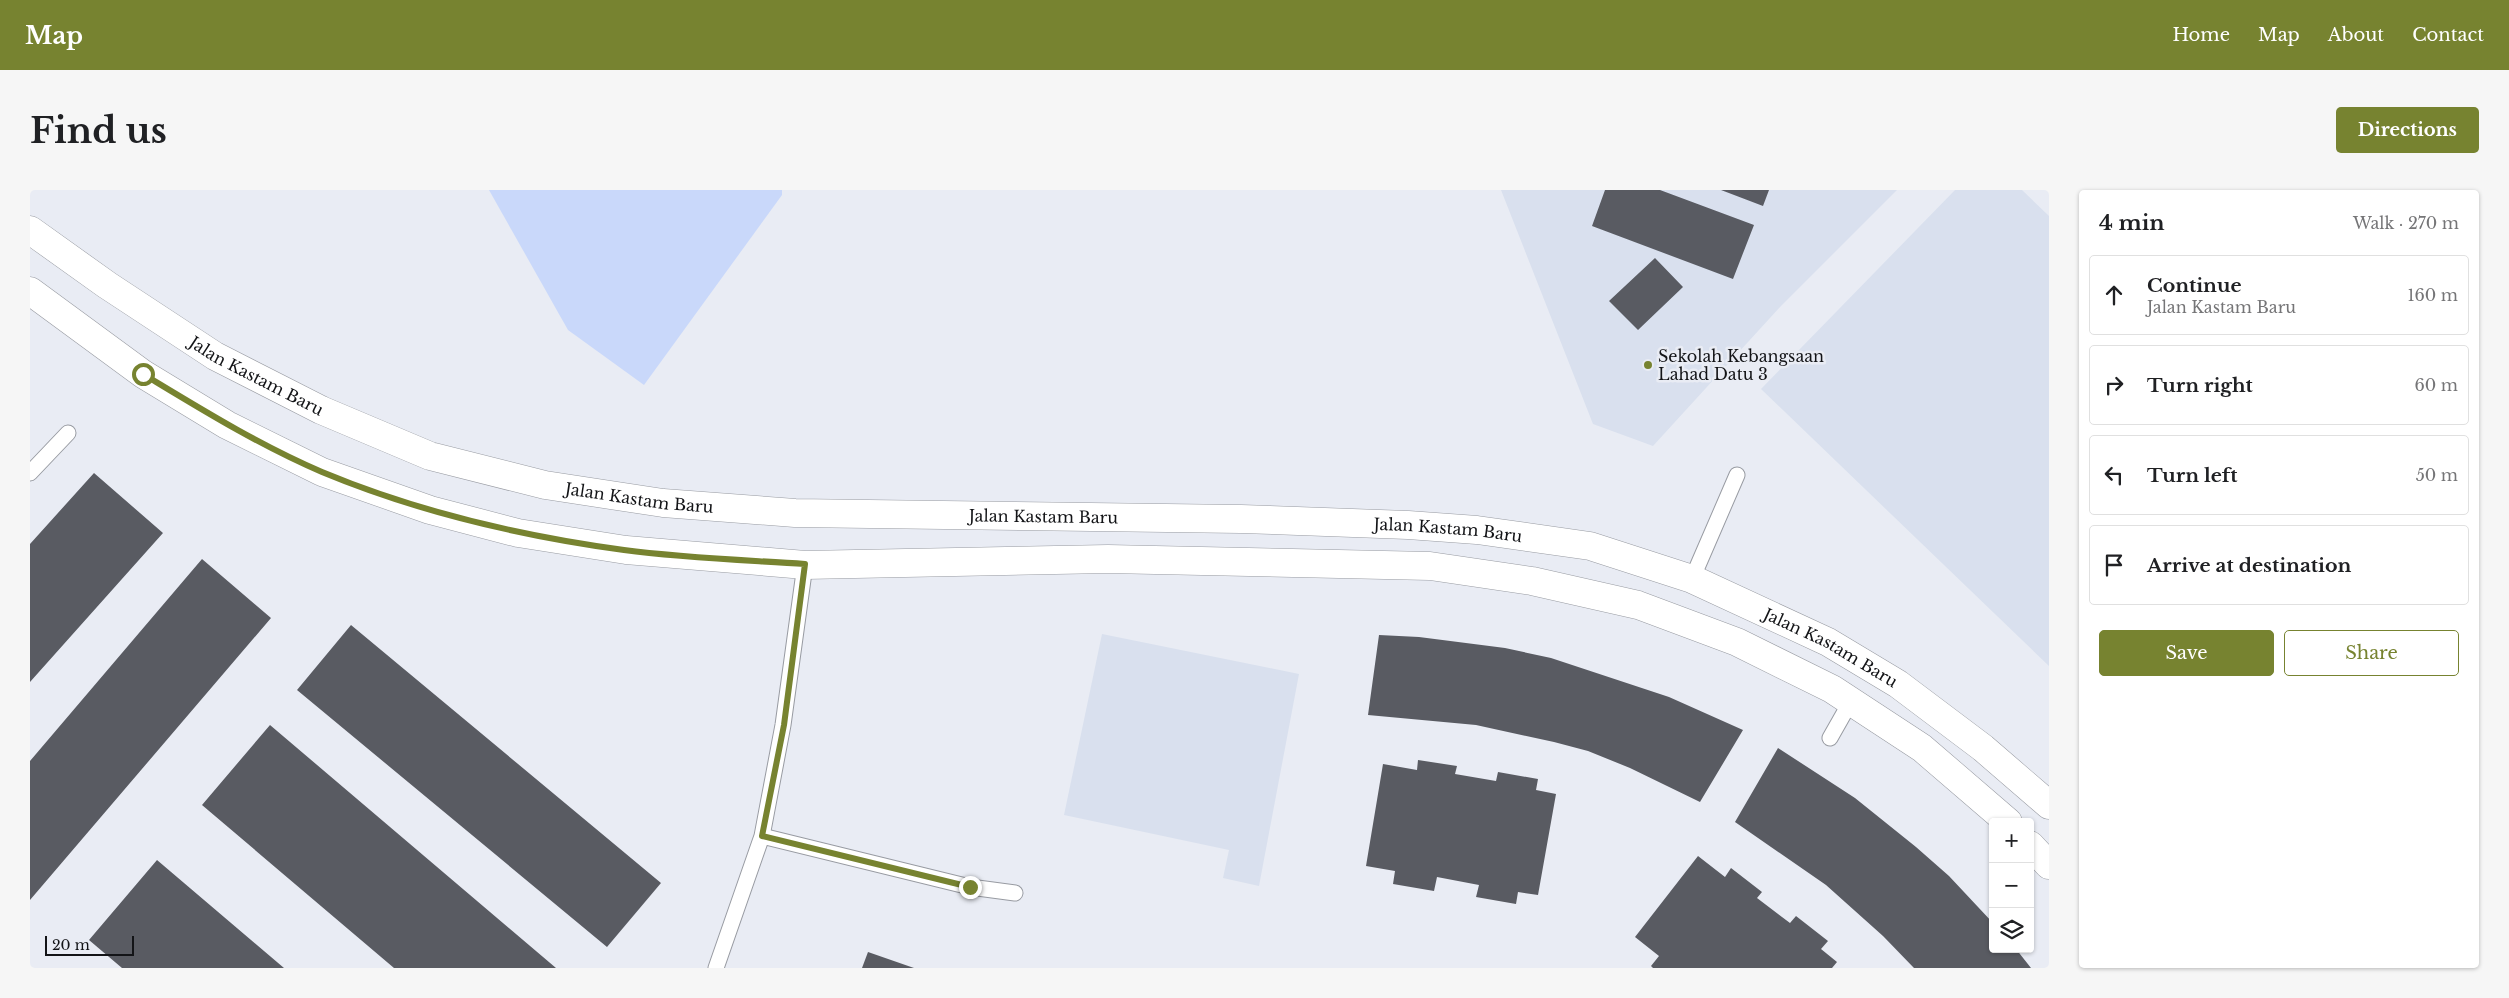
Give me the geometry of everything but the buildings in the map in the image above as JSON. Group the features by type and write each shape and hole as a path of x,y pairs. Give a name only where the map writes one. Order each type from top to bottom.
{"street":[{"name":"Jalan Kastam Baru","path":"30,230 107,285 215,356 321,410 430,456 545,485 663,503 796,513 1241,519 1408,525 1477,530 1590,546 1692,579 1828,642 1898,684 1983,748 2049,805"},
{"path":"30,291 143,374 227,425 322,472 430,510 518,533 626,550 805,564 1108,559 1430,566 1532,581 1638,605 1737,642 1832,689 1922,748 2003,818"},
{"path":"2034,849 2049,865"}],"lane":[{"path":"30,472 68,433"},
{"path":"1692,579 1737,475"},
{"path":"716,968 762,836 784,725 805,564"},
{"path":"1830,738 1851,701"},
{"path":"762,836 970,887 1014,894"}],"shaded area":[{"path":"489,190 782,190 782,195 644,385 568,330"},
{"name":"Sekolah Kebangsaan Lahad Datu 3","path":"1501,190 1897,190 1781,306 1653,446 1593,424"},
{"path":"1955,190 2022,190 2049,216 2049,666 1761,389"},
{"path":"1102,634 1299,674 1259,886 1223,878 1229,850 1064,815"}],"place":[{"name":"Sekolah Kebangsaan Lahad Datu 3","path":"1648,365"}],"route":[{"path":"143,374 227,425 322,472 430,510 518,533 626,550 805,564 784,725 762,836 970,887"}]}
